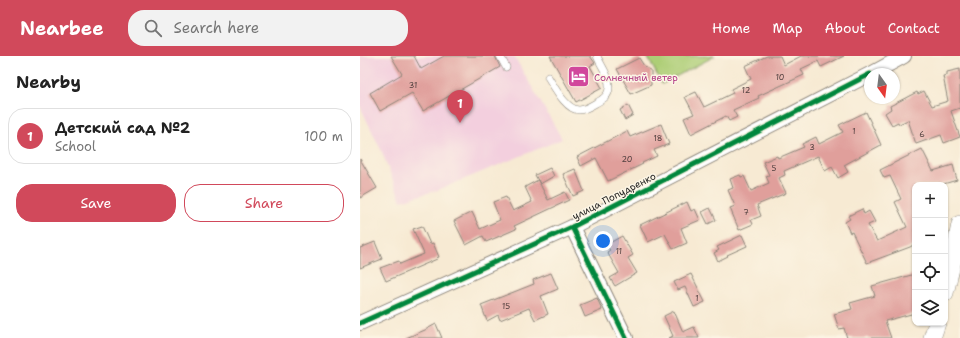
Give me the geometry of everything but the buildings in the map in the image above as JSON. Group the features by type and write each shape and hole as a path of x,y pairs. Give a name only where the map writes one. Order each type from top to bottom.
{"street":[{"name":"улица Попудренко","path":"881,68 904,56"},
{"name":"улица Попудренко","path":"360,323 572,227 864,77"},
{"path":"946,290 960,224"},
{"path":"572,227 626,338"},
{"path":"932,338 936,326"}],"lane":[{"path":"500,56 506,67"},
{"path":"548,77 563,100 574,109 585,109 604,98 607,95 609,88 609,81 597,56"}],"shaded area":[{"path":"360,56 514,56 562,139 438,190 401,201 381,150 360,106"}],"green space":[{"path":"647,56 715,56 662,84"}],"cycle path":[{"path":"360,323 572,227 864,77"},
{"path":"572,227 626,338"}],"place":[{"name":"Солнечный ветер","path":"579,77"},
{"name":"Детский сад №2","path":"460,123"}]}
